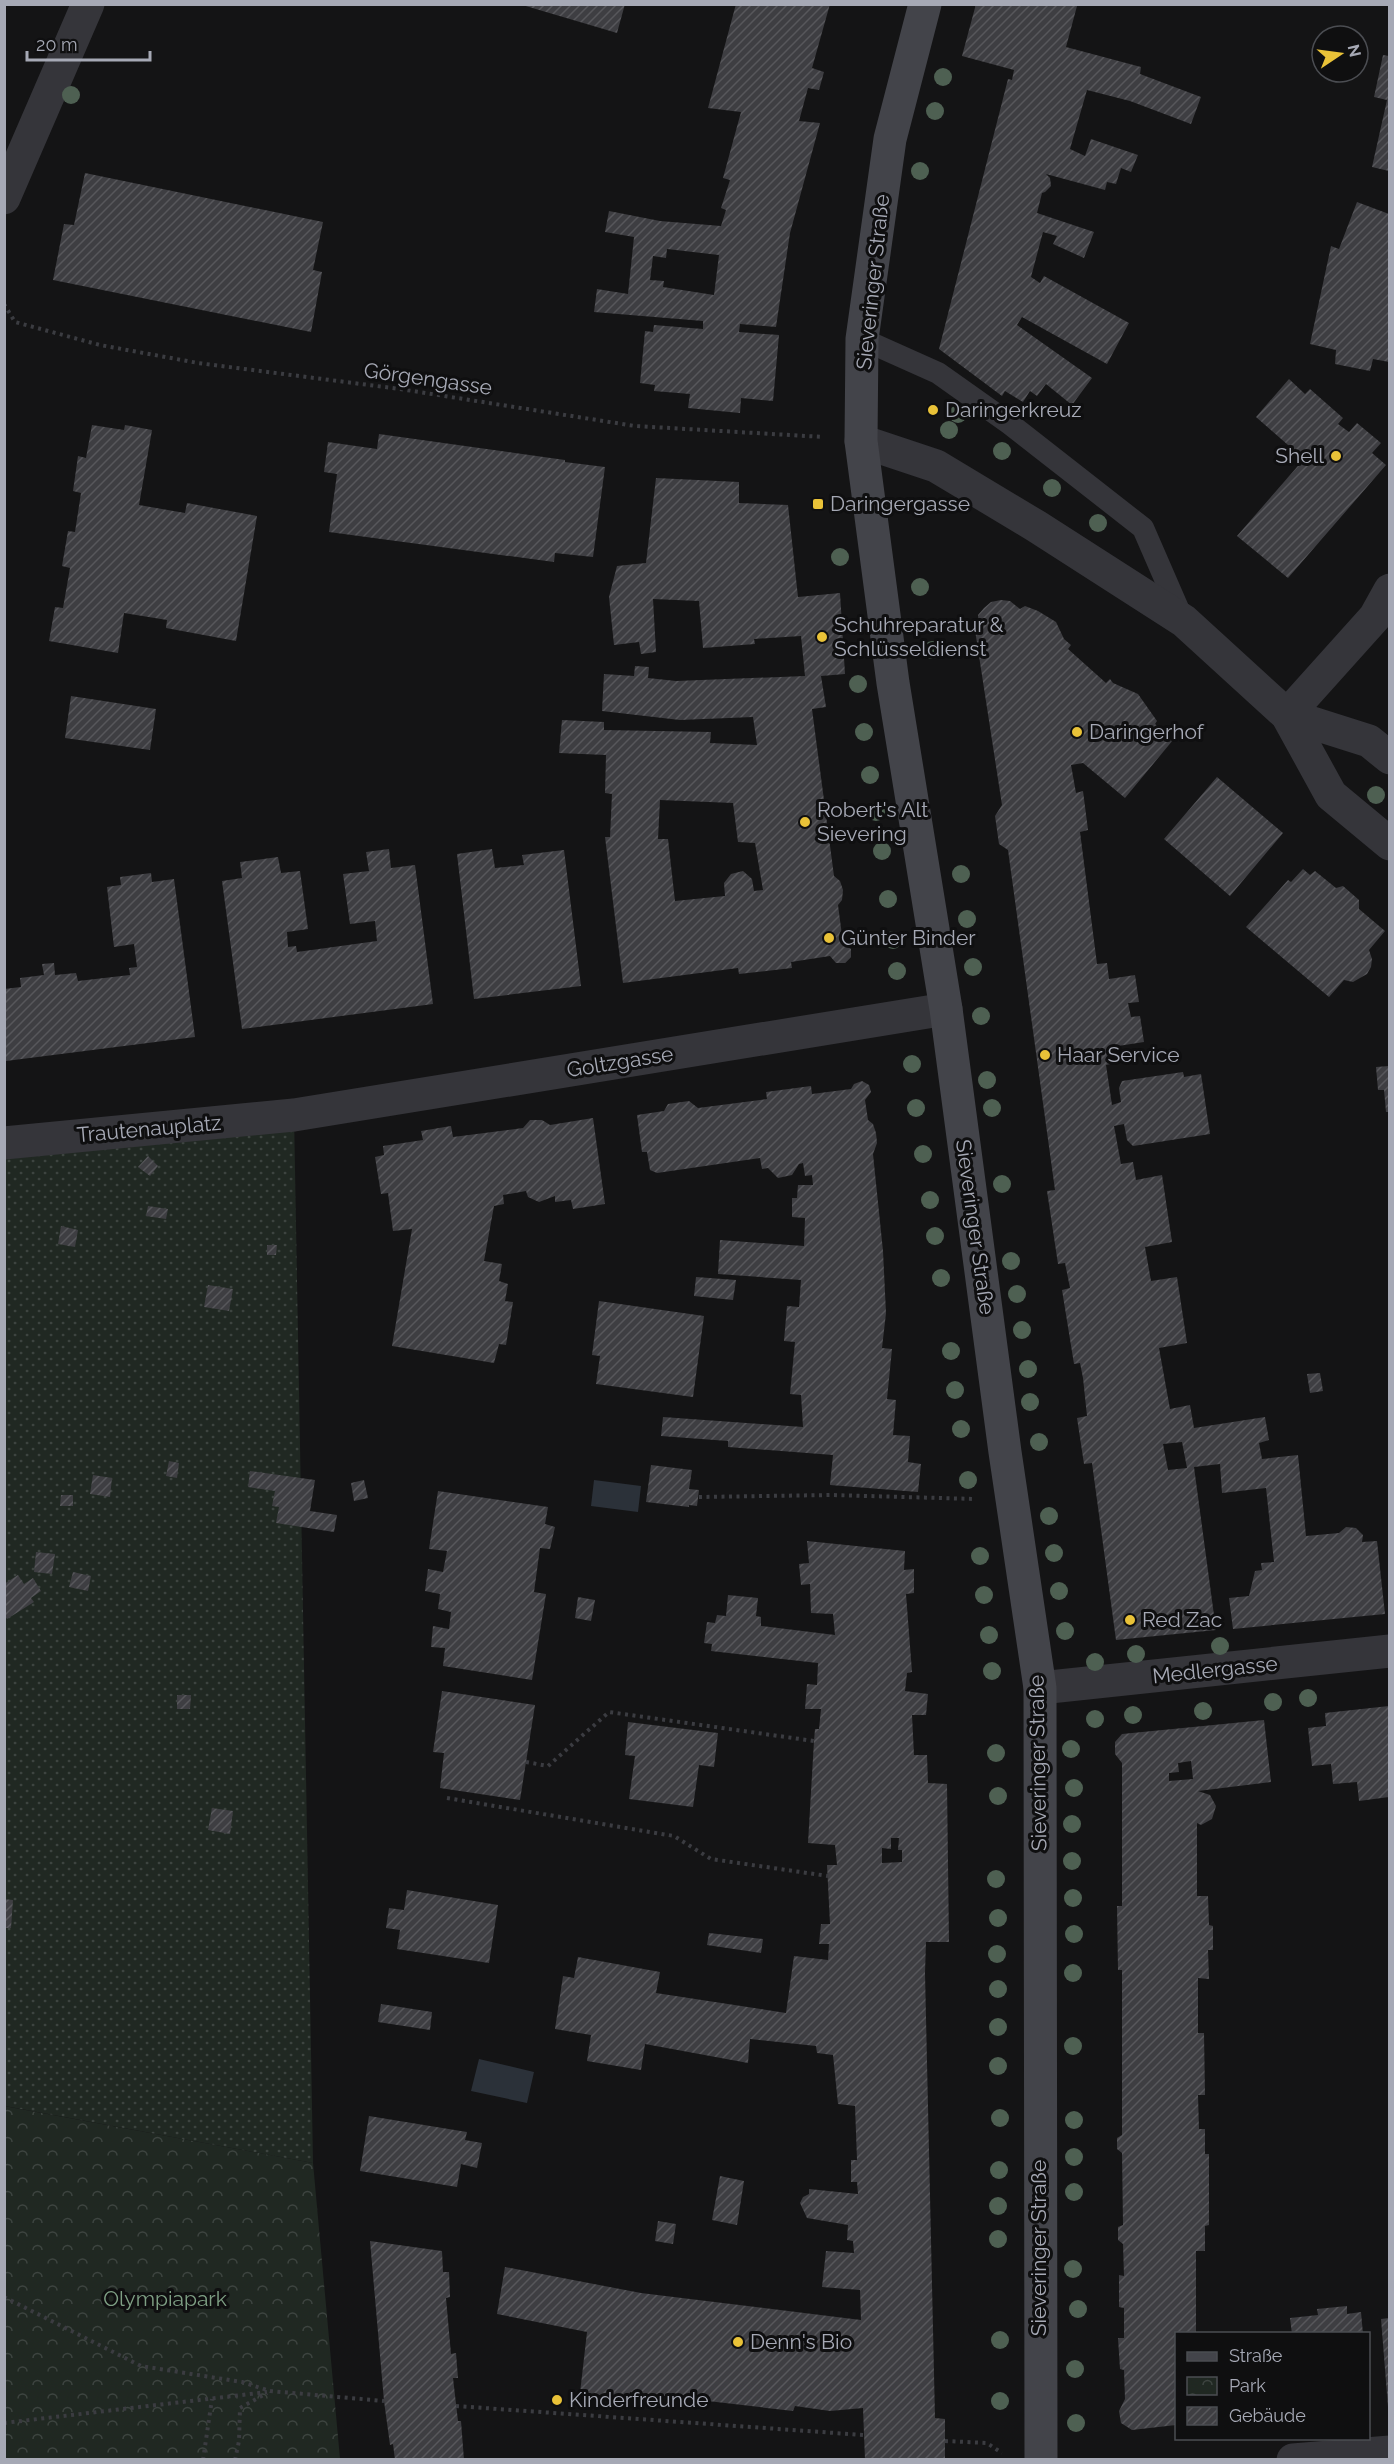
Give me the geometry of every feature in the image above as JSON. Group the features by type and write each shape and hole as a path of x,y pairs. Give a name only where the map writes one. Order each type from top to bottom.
{"main road":[{"name":"Sieveringer Straße","path":"925,4 890,139 862,339 861,441 893,683 946,1009 1012,1500 1040,1688 1041,2460"}],"street":[{"path":"4,198 88,4"},
{"path":"861,441 936,466 1036,526 1184,621 1287,715 1331,795 1389,844"},
{"path":"1287,715 1375,617 1389,590"},
{"path":"1287,715 1370,741 1389,758"},
{"name":"Goltzgasse","path":"294,1115 946,1009"},
{"name":"Trautenauplatz","path":"4,1143 294,1115"},
{"name":"Medlergasse","path":"1040,1688 1389,1651"},
{"path":"1293,2460 1389,2452"}],"lane":[{"path":"862,339 938,373 1010,424 1143,528 1184,621"}],"path":[{"name":"Görgengasse","path":"4,303 15,322 100,345 198,363 399,389 635,426 861,441"},
{"path":"699,1497 831,1495 1012,1500"},
{"path":"526,1761 548,1766 609,1712 814,1741"},
{"path":"447,1798 674,1836 711,1859 828,1876"},
{"path":"4,2297 141,2366 242,2382 270,2391 384,2401"},
{"path":"4,2423 270,2391"},
{"path":"235,2460 239,2441 240,2408 270,2391"},
{"path":"203,2460 212,2399"},
{"path":"456,2406 863,2435"},
{"path":"945,2440 987,2443 1004,2454"}],"green space":[{"path":"294,1115 313,2163 5,2106 4,1143"},
{"name":"Olympiapark","path":"4,2106 313,2163 340,2459 5,2459"}],"shaded area":[{"path":"594,1480 641,1486 638,1512 591,1506"},
{"path":"479,2059 534,2072 527,2103 471,2091"}],"building":[{"path":"519,4 625,4 617,33"},
{"path":"736,4 830,4 812,68 824,72 819,90 808,88 799,121 820,123 790,233 776,327 740,324 739,332 779,335 773,401 741,398 740,413 688,408 690,394 654,391 655,385 640,383 645,331 653,332 654,325 703,329 703,321 594,312 597,289 628,294 634,237 605,232 609,211 660,221 721,226 726,210 721,208 730,180 723,178 741,112 708,108","holes":["667,249 719,255 714,295 663,287 664,281 650,280 653,256 666,258"]},
{"path":"976,4 1077,6 1066,47 1141,67 1140,74 1201,97 1191,124 1130,101 1087,90 1070,149 1085,156 1091,139 1138,155 1131,172 1121,168 1116,184 1107,182 1105,190 1046,174 1050,178 1051,186 1042,193 1037,213 1094,232 1084,258 1053,244 1057,236 1043,232 1031,277 1040,283 1044,276 1129,323 1107,364 1022,317 1017,325 1092,378 1072,405 1046,384 1037,396 1030,391 1023,402 1005,391 1002,396 939,349 1008,79 1012,80 1014,70 962,56"},
{"path":"1383,55 1389,56 1389,171 1372,167 1387,100 1374,97"},
{"path":"85,173 323,222 313,270 322,272 311,332 53,280 64,224 74,225"},
{"path":"1357,202 1389,214 1389,362 1373,359 1370,371 1335,364 1336,350 1310,344 1331,246 1339,249"},
{"path":"1289,379 1305,394 1310,389 1343,418 1338,424 1349,432 1357,423 1381,443 1372,453 1386,465 1288,578 1237,536 1304,459 1256,417"},
{"path":"92,425 124,430 125,425 152,430 139,505 185,513 187,503 257,516 236,641 166,628 167,620 124,613 118,653 49,641 55,607 63,608 70,568 62,566 68,531 75,532 81,493 73,491 78,456 86,458"},
{"path":"379,434 605,467 593,557 555,553 554,562 329,532 337,474 324,472 328,442 377,449"},
{"path":"656,478 739,482 739,503 788,505 798,597 840,593 845,674 821,676 826,707 812,709 834,876 840,881 843,890 842,900 838,905 843,943 851,949 851,957 845,963 836,963 830,956 791,962 792,968 739,974 738,968 623,983 605,837 610,837 612,794 605,793 606,755 559,753 562,720 604,722 604,730 711,732 710,743 757,745 753,717 680,720 602,711 604,674 634,676 635,666 649,667 648,678 676,681 805,676 801,636 754,639 755,644 703,648 699,601 653,599 656,652 641,654 639,642 614,645 609,597 617,566 646,563","holes":["660,800 733,803 738,842 755,843 763,890 754,891 752,879 743,871 731,874 724,883 725,896 675,901 668,839 658,839"]},
{"path":"1010,601 1020,609 1025,606 1056,622 1064,639 1071,645 1068,649 1106,683 1110,679 1113,683 1138,694 1157,721 1155,724 1173,740 1125,798 1083,763 1071,765 1076,793 1083,791 1088,830 1080,832 1097,964 1107,963 1109,979 1135,975 1139,1002 1128,1003 1131,1017 1140,1016 1144,1042 1118,1046 1120,1062 1106,1065 1112,1105 1121,1102 1119,1088 1122,1081 1183,1072 1184,1077 1201,1074 1210,1134 1133,1146 1127,1140 1124,1124 1114,1126 1121,1164 1133,1162 1136,1180 1162,1175 1172,1242 1145,1247 1151,1281 1177,1277 1187,1343 1159,1348 1170,1409 1190,1405 1194,1428 1265,1417 1269,1440 1259,1443 1262,1459 1298,1455 1306,1536 1339,1533 1346,1527 1356,1528 1363,1535 1362,1542 1377,1541 1385,1614 1233,1629 1229,1598 1249,1596 1255,1571 1262,1570 1261,1563 1274,1562 1266,1488 1222,1493 1220,1464 1194,1467 1216,1630 1116,1640 1092,1463 1084,1464 1077,1418 1087,1416 1083,1378 1080,1363 1074,1364 1062,1290 1070,1288 1065,1263 1058,1264 1047,1191 1055,1190 1008,850 999,844 995,816 1002,805 975,630 979,629 978,615 991,602","holes":["1182,1442 1187,1468 1168,1470 1163,1444"]},
{"path":"71,696 156,709 150,750 65,738"},
{"path":"1217,777 1283,833 1230,896 1164,839"},
{"path":"389,849 391,868 415,865 433,1004 242,1029 222,881 242,878 240,862 278,857 281,873 300,871 308,929 287,932 288,947 296,946 297,952 377,941 375,921 350,924 343,874 369,871 366,852"},
{"path":"492,849 495,868 524,865 522,855 564,850 581,986 474,999 457,854"},
{"path":"1303,869 1310,875 1315,871 1336,888 1343,886 1359,900 1359,909 1385,931 1369,950 1372,959 1367,974 1353,982 1344,980 1329,997 1246,927 1288,880 1291,882"},
{"path":"151,873 152,882 174,879 195,1037 6,1061 4,989 21,987 20,978 44,975 42,964 54,963 55,975 76,973 78,981 130,975 129,968 137,967 134,944 114,947 107,887 121,885 120,877"},
{"path":"1389,1066 1389,1112 1386,1112 1384,1090 1378,1090 1376,1067"},
{"path":"862,1081 869,1085 871,1092 865,1100 868,1120 873,1124 877,1143 873,1154 883,1251 886,1313 882,1348 892,1349 887,1399 896,1400 893,1435 910,1436 908,1462 921,1464 918,1492 830,1485 833,1455 728,1447 728,1441 661,1436 663,1417 803,1427 801,1395 790,1394 795,1342 784,1341 787,1306 799,1307 801,1280 718,1274 720,1240 804,1246 805,1218 792,1217 792,1198 797,1198 798,1185 813,1185 812,1175 805,1176 803,1163 799,1164 792,1175 778,1178 768,1168 762,1169 760,1158 657,1173 650,1170 647,1152 642,1152 637,1115 664,1111 668,1104 689,1101 698,1108 767,1099 766,1092 811,1086 812,1094 851,1089 854,1084"},
{"path":"593,1118 605,1204 573,1209 571,1200 555,1202 555,1196 539,1202 528,1197 526,1191 503,1195 504,1204 494,1206 484,1261 502,1264 499,1281 508,1284 505,1301 513,1302 506,1345 499,1344 494,1363 392,1346 412,1229 393,1231 388,1193 381,1194 375,1157 384,1155 383,1146 423,1140 421,1131 451,1126 453,1137 523,1128 530,1120 542,1120 550,1125"},
{"path":"148,1156 158,1166 150,1176 138,1167"},
{"path":"148,1206 168,1209 166,1219 146,1216"},
{"path":"61,1226 78,1230 75,1247 58,1244"},
{"path":"267,1245 277,1245 276,1255 267,1255"},
{"path":"696,1277 736,1280 733,1300 694,1296"},
{"path":"208,1285 233,1289 229,1311 204,1307"},
{"path":"599,1301 704,1316 693,1397 596,1384 600,1356 592,1355"},
{"path":"1320,1373 1323,1391 1310,1393 1307,1374"},
{"path":"169,1461 179,1463 177,1478 166,1476"},
{"path":"651,1465 692,1470 689,1489 699,1490 697,1506 646,1502"},
{"path":"250,1471 315,1480 310,1511 337,1515 334,1532 276,1523 279,1507 272,1506 275,1491 248,1487"},
{"path":"93,1475 112,1478 110,1497 90,1494"},
{"path":"364,1480 368,1498 354,1501 351,1483"},
{"path":"438,1491 548,1507 545,1524 555,1527 550,1549 540,1548 534,1592 546,1594 532,1680 443,1666 445,1648 431,1647 433,1626 449,1629 451,1612 438,1609 440,1594 425,1591 428,1569 443,1572 447,1551 429,1549"},
{"path":"61,1495 73,1495 73,1506 60,1506"},
{"path":"807,1541 905,1551 904,1570 914,1569 914,1593 906,1594 912,1672 907,1673 905,1691 928,1694 926,1715 912,1715 914,1755 927,1755 928,1783 947,1784 949,1942 926,1942 925,1973 935,2418 945,2419 945,2460 865,2460 863,2408 830,2411 795,2406 793,2411 630,2392 629,2398 580,2393 587,2332 497,2314 505,2267 641,2293 861,2320 860,2290 822,2287 826,2251 854,2253 853,2241 847,2240 848,2225 807,2218 800,2203 803,2197 809,2194 809,2189 858,2194 857,2182 851,2182 851,2160 857,2160 855,2106 838,2104 833,2055 817,2053 816,2046 750,2039 748,2063 645,2044 641,2070 587,2061 591,2035 555,2029 563,1976 574,1978 578,1957 660,1972 656,1993 786,2013 794,1956 828,1960 829,1944 819,1944 821,1924 830,1924 827,1865 837,1865 835,1845 808,1843 815,1729 819,1729 821,1709 805,1709 807,1684 817,1685 818,1663 711,1651 712,1644 704,1643 707,1622 715,1623 717,1615 726,1616 728,1595 758,1598 756,1616 761,1617 761,1626 835,1635 833,1614 811,1613 810,1584 801,1585 799,1564 809,1563","holes":["891,1838 899,1838 898,1850 902,1850 902,1862 882,1863 882,1848 891,1849"]},
{"path":"36,1552 55,1554 52,1574 34,1572"},
{"path":"73,1572 91,1576 88,1591 69,1587"},
{"path":"18,1575 24,1584 33,1578 41,1591 31,1598 34,1602 7,1619 4,1615 4,1584"},
{"path":"578,1597 595,1600 591,1621 575,1618"},
{"path":"442,1691 535,1705 520,1800 440,1788 444,1753 433,1752"},
{"path":"177,1695 191,1695 190,1709 177,1709"},
{"path":"1389,1706 1389,1797 1359,1801 1357,1782 1333,1784 1331,1764 1312,1766 1308,1728 1326,1726 1325,1713"},
{"path":"1264,1720 1271,1782 1198,1791 1210,1795 1216,1806 1212,1819 1201,1825 1197,1823 1197,1896 1208,1896 1209,1925 1213,1926 1213,1950 1208,1950 1209,1979 1198,1978 1198,2033 1204,2033 1205,2095 1198,2095 1199,2129 1205,2129 1205,2154 1209,2154 1209,2225 1205,2226 1205,2251 1196,2251 1196,2332 1175,2332 1175,2425 1132,2430 1121,2423 1119,2411 1125,2399 1124,2370 1120,2369 1118,2338 1124,2338 1124,2308 1119,2307 1119,2275 1124,2276 1123,2244 1118,2240 1118,2227 1123,2225 1122,2153 1117,2149 1117,2138 1122,2135 1122,1970 1118,1970 1117,1906 1122,1906 1122,1763 1115,1754 1115,1742 1122,1734","holes":["1191,1761 1193,1779 1169,1781 1169,1773 1179,1772 1178,1763"]},
{"path":"628,1722 718,1733 714,1767 699,1765 693,1807 629,1799 635,1756 625,1755"},
{"path":"212,1808 233,1811 230,1834 208,1830"},
{"path":"407,1890 498,1905 489,1963 397,1949 400,1930 386,1928 389,1908 404,1910"},
{"path":"4,1899 13,1900 11,1928 4,1928"},
{"path":"709,1933 763,1939 761,1953 707,1945"},
{"path":"381,2004 432,2012 430,2030 378,2022"},
{"path":"369,2116 467,2132 465,2140 482,2143 477,2168 461,2164 457,2187 360,2171"},
{"path":"720,2176 744,2181 737,2225 712,2220"},
{"path":"658,2221 676,2224 673,2244 655,2241"},
{"path":"370,2241 442,2251 443,2272 449,2272 450,2297 446,2298 451,2354 456,2353 458,2378 453,2378 458,2421 461,2421 464,2460 395,2460 393,2444 390,2445 384,2401"},
{"path":"1347,2306 1347,2314 1361,2312 1363,2332 1292,2332 1290,2318 1318,2315 1317,2309"},
{"path":"1389,2318 1389,2407 1388,2407 1381,2319"}],"place":[{"name":"Daringerkreuz","path":"933,410"},
{"name":"Shell","path":"1336,456"},
{"name":"Daringergasse","path":"818,504"},
{"name":"Schuhreparatur & Schlüsseldienst","path":"822,637"},
{"name":"Daringerhof","path":"1077,732"},
{"name":"Robert's Alt Sievering","path":"805,822"},
{"name":"Günter Binder","path":"829,938"},
{"name":"Haar Service","path":"1045,1055"},
{"name":"Red Zac","path":"1130,1620"},
{"name":"Denn's Bio","path":"738,2342"},
{"name":"Kinderfreunde","path":"557,2400"}]}
